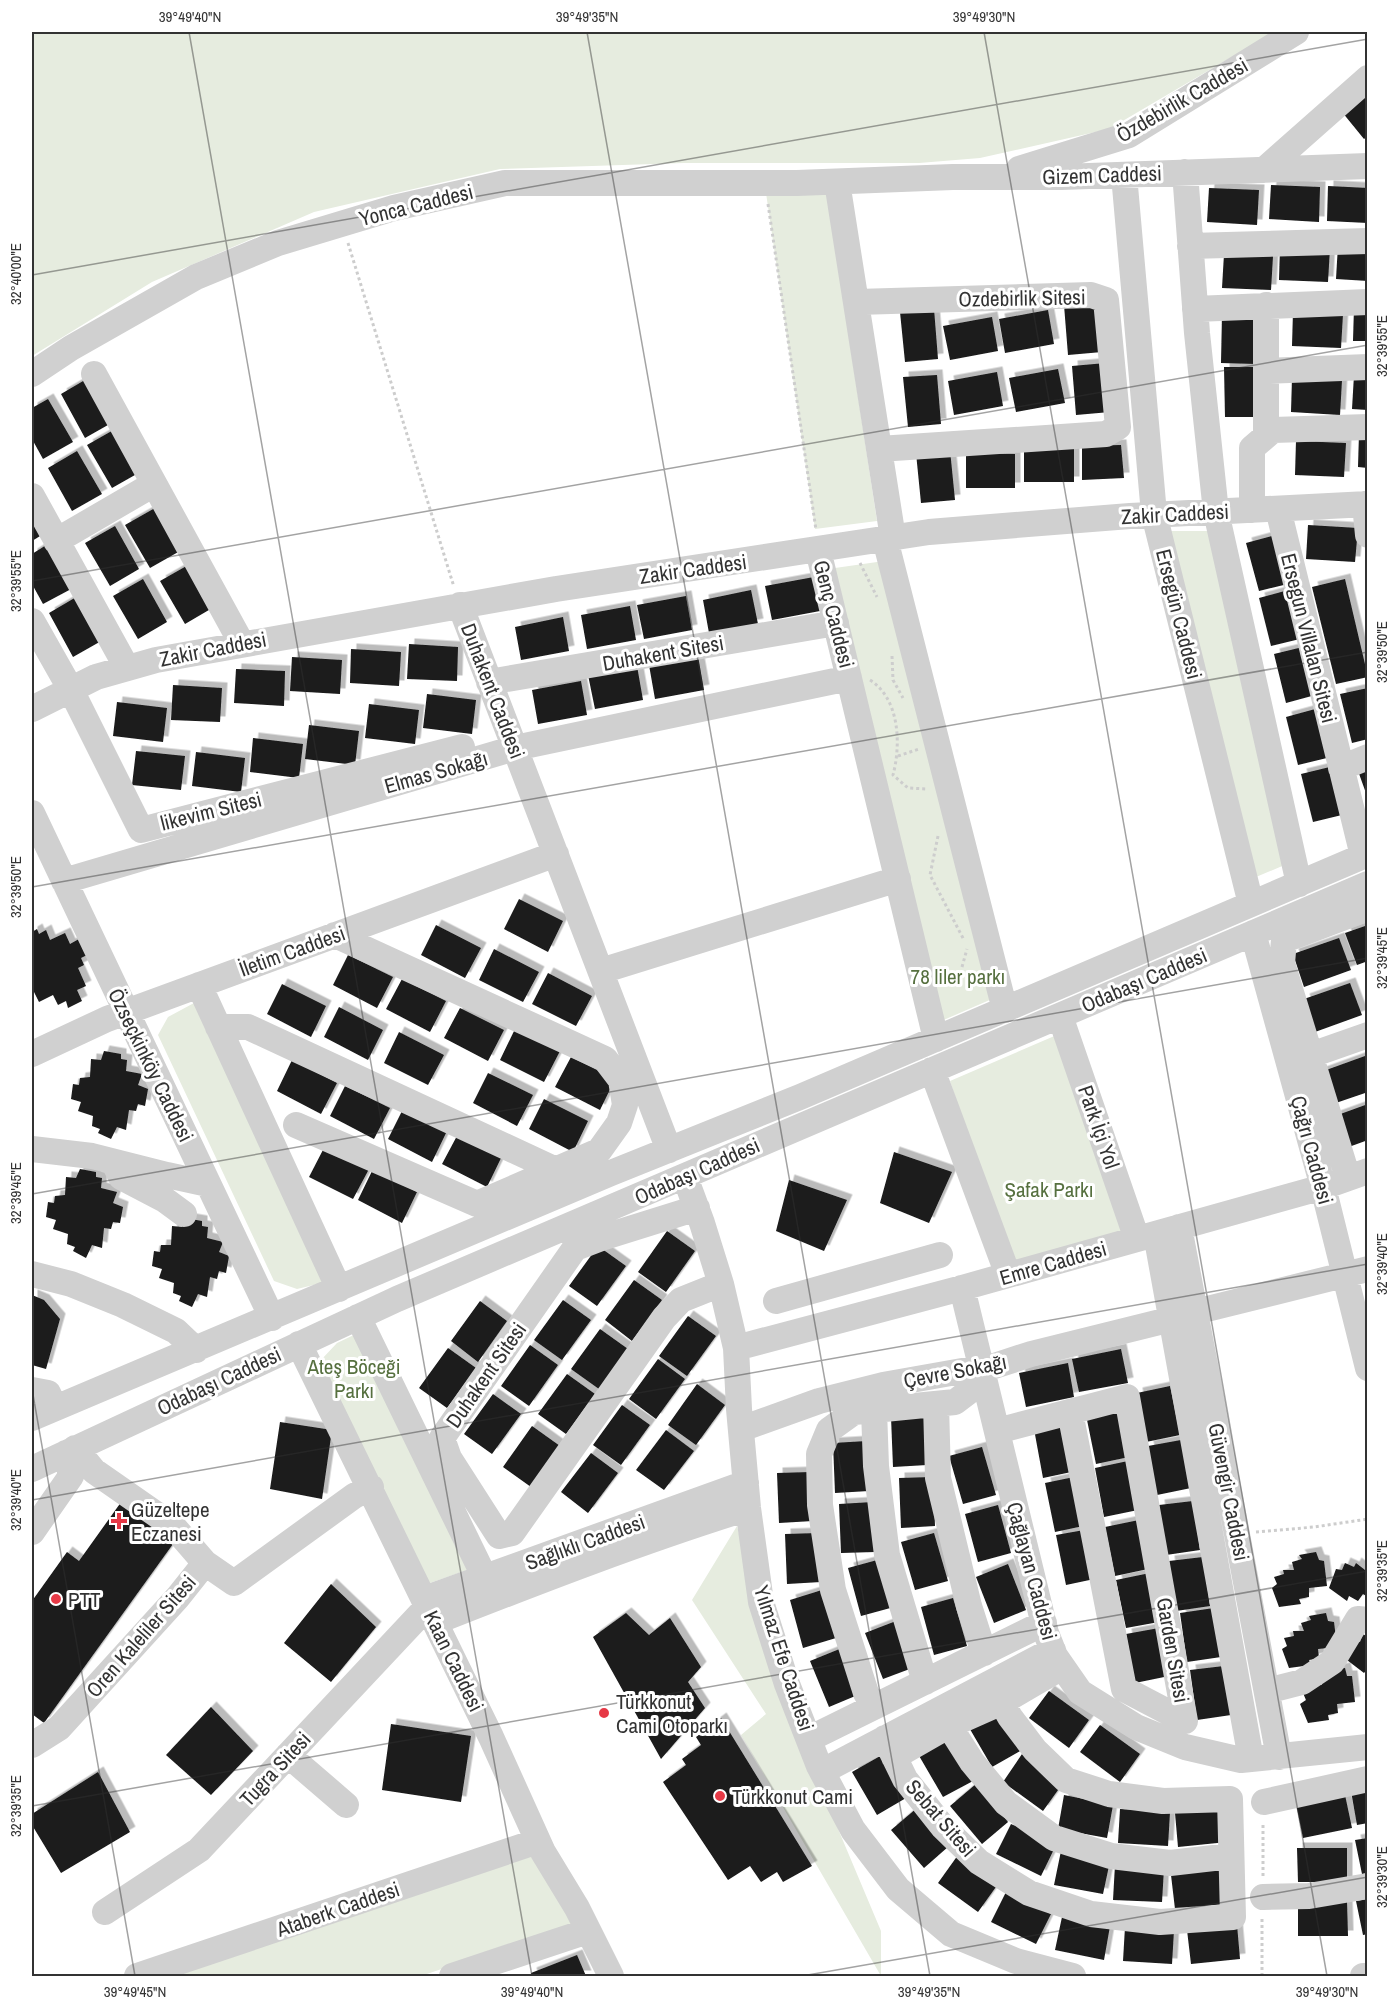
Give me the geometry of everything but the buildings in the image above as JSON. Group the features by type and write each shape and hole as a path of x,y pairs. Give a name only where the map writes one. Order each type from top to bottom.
{"street":[{"name":"Özdebirlik Caddesi","path":"993,177 1129,135 1296,32"},
{"path":"1264,170 1368,78"},
{"path":"1355,167 1368,146"},
{"name":"Gizem Caddesi","path":"837,182 1355,167"},
{"path":"1185,172 1195,309 1216,512 1299,884"},
{"name":"Ersegün Caddesi","path":"1124,175 1154,514 1251,904"},
{"path":"837,182 879,449 889,538 1005,1010"},
{"name":"Yonca Caddesi","path":"32,374 71,348 196,277 278,243 394,208 505,183 837,182"},
{"path":"1190,246 1368,241"},
{"name":"Ozdebirlik Sitesi","path":"857,302 1091,295 1107,300 1118,427 1106,434 879,449"},
{"path":"1195,309 1368,302"},
{"path":"1266,305 1266,436"},
{"path":"1266,371 1368,367"},
{"path":"94,374 242,644"},
{"path":"1252,510 1252,448 1273,430 1368,427"},
{"path":"56,541 154,484"},
{"path":"32,496 127,668"},
{"path":"1366,504 1368,535"},
{"name":"Zakir Caddesi","path":"32,709 96,677 156,660 556,589 928,532 1154,514 1366,504"},
{"name":"Ersegun Villalan Sitesi","path":"1278,509 1341,768 1365,855"},
{"name":"Genç Caddesi","path":"818,550 936,1039"},
{"name":"Duhakent Caddesi","path":"460,606 669,1150"},
{"name":"likevim Sitesi","path":"32,621 71,690 141,830 512,741"},
{"name":"Duhakent Sitesi","path":"489,682 836,623"},
{"name":"Elmas Sokağı","path":"64,881 512,741 848,672"},
{"path":"1341,768 1368,756"},
{"name":"Özseçkinköy Caddesi","path":"32,813 272,1318"},
{"name":"İletim Caddesi","path":"32,1054 126,1012 556,854"},
{"name":"Odabaşı Caddesi","path":"32,1418 1005,1010 1365,855"},
{"path":"601,971 898,879"},
{"name":"Odabaşı Caddesi","path":"32,1469 358,1317 1368,884"},
{"path":"1358,1174 1311,1055 1282,963 1284,940 1368,908"},
{"name":"Çağrı Caddesi","path":"1253,933 1323,1187 1356,1272 1368,1368"},
{"path":"296,1125 477,1204 599,1151 619,1123 625,1105 621,1080 605,1059 335,935"},
{"path":"199,985 339,1289"},
{"name":"Park İçi Yol","path":"1060,1016 1158,1233"},
{"path":"218,1027 248,1027 554,1169"},
{"path":"1311,1055 1368,1035"},
{"path":"933,1070 1008,1275"},
{"path":"32,1149 92,1156 208,1184"},
{"path":"113,1161 121,1177 165,1200 184,1214"},
{"name":"Emre Caddesi","path":"736,1348 962,1288 1323,1187 1358,1174"},
{"name":"Yılmaz Efe Caddesi","path":"685,1177 721,1284 736,1348 748,1508 761,1602 787,1684 823,1771 853,1830 898,1889 951,1934 1016,1961 1073,1977"},
{"name":"Duhakent Sitesi","path":"697,1208 576,1248 442,1438 449,1458 499,1536 512,1533 664,1318 681,1300 721,1284"},
{"name":"Güvengir Caddesi","path":"1158,1233 1184,1315 1237,1533 1279,1757"},
{"path":"776,1301 940,1255"},
{"name":"Çevre Sokağı","path":"741,1429 819,1401 883,1385 962,1371 983,1375 1031,1354 1356,1272"},
{"path":"32,1274 71,1284 123,1305 176,1331 196,1350"},
{"path":"849,1280 856,1316"},
{"name":"Çağlayan Caddesi","path":"962,1288 1044,1623 1058,1658 1080,1692 1136,1727 1185,1747 1241,1760 1368,1747"},
{"name":"Güvengir Caddesi","path":"1184,1315 1251,1759"},
{"path":"358,1317 485,1578"},
{"name":"Kaan Caddesi","path":"299,1344 371,1487 515,1787 538,1841 611,1977"},
{"path":"874,1707 866,1693 833,1590 820,1505 819,1454 829,1430 854,1412 956,1401 983,1375"},
{"path":"32,1389 48,1393 55,1408"},
{"name":"Garden Sitesi","path":"997,1431 1127,1397 1185,1721 1124,1689 1070,1412"},
{"path":"936,1404 938,1478 969,1606 984,1653"},
{"path":"874,1410 876,1466 887,1555 925,1682"},
{"path":"32,1532 71,1476 71,1450"},
{"path":"71,1450 94,1471 173,1526 205,1563"},
{"name":"Sağlıklı Caddesi","path":"429,1609 485,1578 746,1483"},
{"name":"Oren Kaleliler Sitesi","path":"34,1741 59,1728 178,1597 205,1563 234,1583 354,1496 371,1487"},
{"name":"Sağlıklı Caddesi","path":"429,1609 519,1588 748,1508"},
{"name":"Tugra Sitesi","path":"105,1912 199,1850 429,1609"},
{"path":"1267,1691 1302,1682 1332,1662 1355,1618"},
{"path":"809,1739 1044,1623"},
{"path":"823,1771 890,1748 1058,1658"},
{"name":"Sebat Sitesi","path":"890,1748 905,1779 943,1827 979,1862 1029,1893 1091,1914 1160,1923 1233,1917 1230,1799 1163,1801 1109,1794 1066,1780 1035,1750 1010,1718 996,1692"},
{"path":"943,1718 972,1762 1006,1803 1054,1838 1111,1856 1170,1863 1231,1856"},
{"path":"288,1755 346,1804"},
{"path":"1264,1802 1368,1779"},
{"name":"Ataberk Caddesi","path":"137,1977 538,1841"},
{"path":"1263,1897 1309,1896 1368,1886"},
{"path":"452,1977 588,1931"},
{"path":"1363,1977 1368,1976"}],"path":[{"name":"Genç Caddesi","path":"765,183 818,550"},
{"name":"Duhakent Caddesi","path":"342,224 460,606"},
{"path":"848,545 866,573 878,600"},
{"path":"891,654 893,680 907,707"},
{"path":"848,672 879,686 895,716 898,756 893,775 908,788 926,787 928,797"},
{"path":"898,756 919,750 916,739"},
{"path":"936,827 938,837 930,875 968,947 962,967"},
{"path":"1237,1533 1314,1527 1368,1518"},
{"path":"1262,1977 1264,1802"}],"green space":[{"path":"32,32 1274,32 1109,129 980,158 919,163 684,163 500,169 314,212 152,282 32,356"},
{"path":"766,193 827,193 877,521 815,529"},
{"path":"1170,531 1213,531 1287,864 1256,877"},
{"name":"78 liler parkı","path":"884,561 992,999 939,1022 835,568"},
{"path":"194,1003 326,1282 297,1289 274,1281 158,1035 168,1017"},
{"name":"Şafak Parkı","path":"1059,1034 1128,1235 1011,1267 950,1081"},
{"name":"Ateş Böceği Parkı","path":"358,1333 470,1569 427,1584 320,1361 337,1343"},
{"path":"737,1526 777,1684 881,1931 881,1976 741,1735 766,1714 692,1600"},
{"path":"532,1851 574,1924 421,1976 142,1976"}],"place":[{"name":"Güzeltepe Eczanesi","path":"119,1521"},
{"name":"PTT","path":"56,1599"},
{"name":"Türkkonut Cami Otoparkı","path":"604,1713"},
{"name":"Türkkonut Cami","path":"720,1796"}]}
